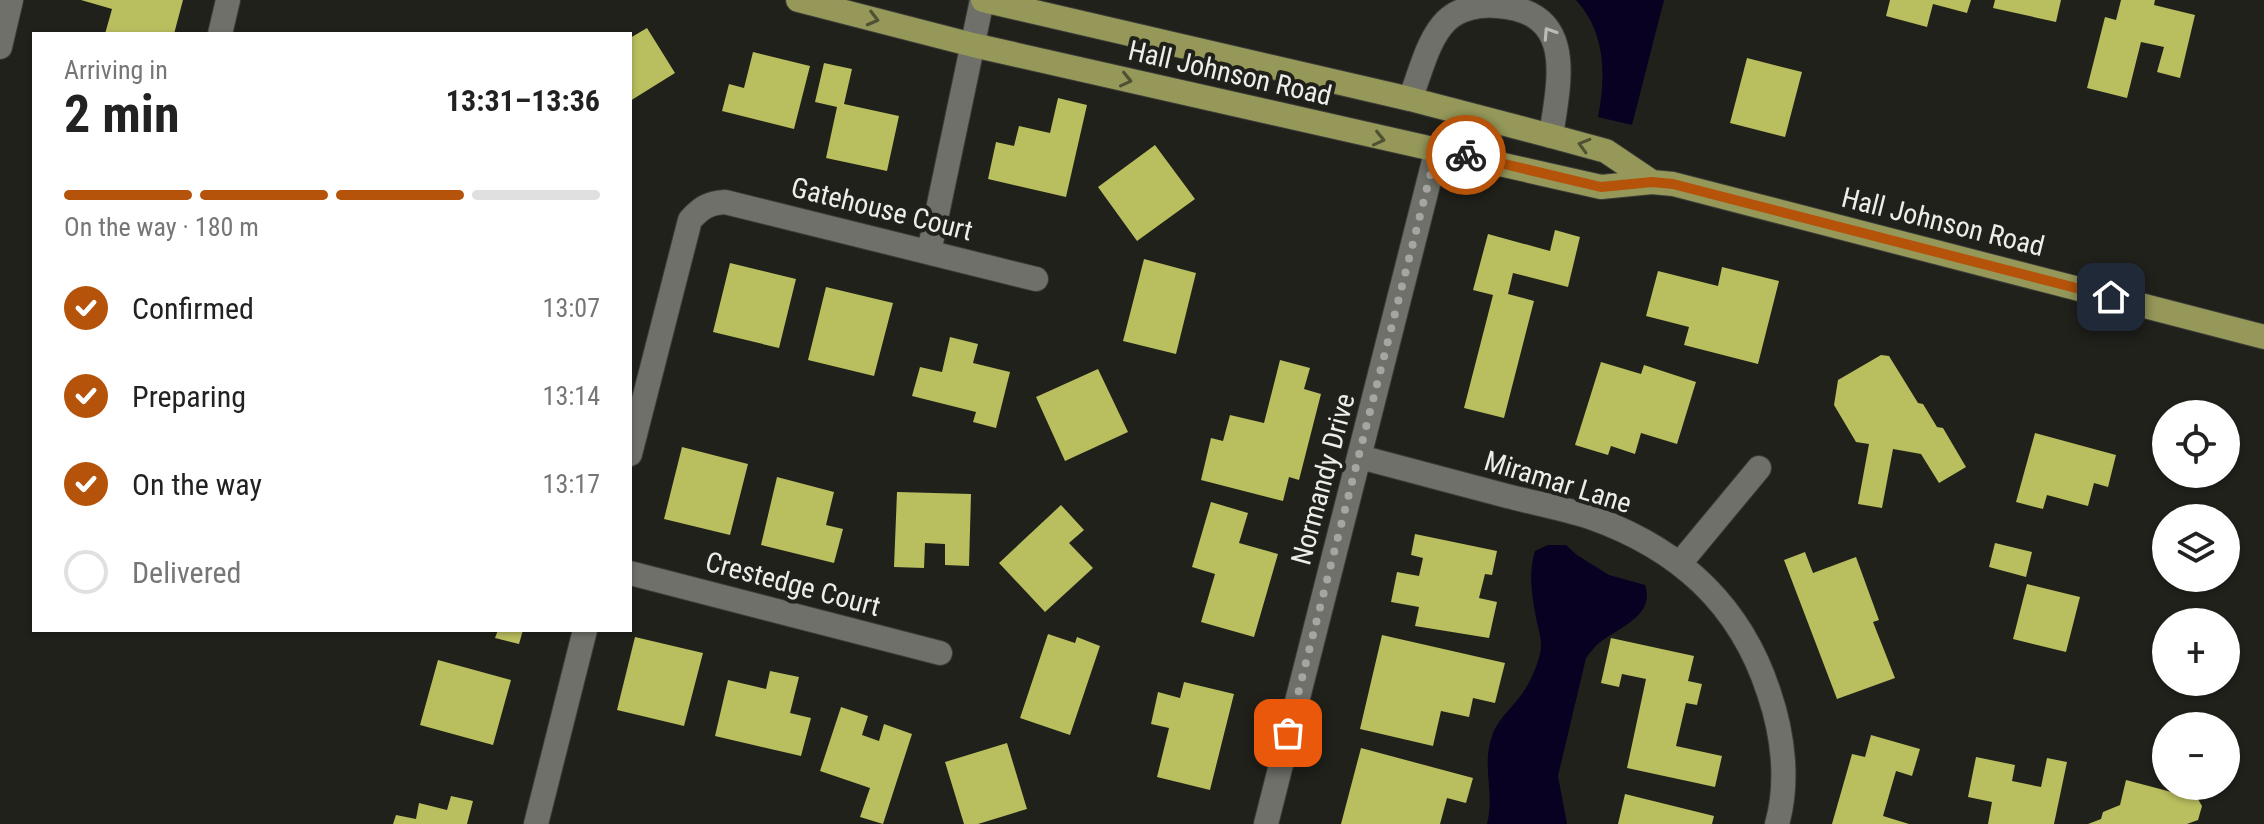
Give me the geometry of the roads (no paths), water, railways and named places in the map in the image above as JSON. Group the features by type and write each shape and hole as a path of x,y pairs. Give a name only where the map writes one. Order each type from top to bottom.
{"main road":[{"name":"Hall Johnson Road","path":"798,0 973,45 1601,187 1652,182 1703,192 2264,337"},
{"name":"Hall Johnson Road","path":"983,0 1410,99 1551,136 1606,151 1652,182"}],"street":[{"path":"0,47 11,0"},
{"path":"220,32 228,0"},
{"path":"929,252 983,0"},
{"path":"1410,99 1435,36 1447,20 1460,11 1474,7 1509,4 1545,24 1557,46 1561,72 1551,136"},
{"name":"Normandy Drive","path":"1266,824 1437,149"},
{"name":"Gatehouse Court","path":"632,446 690,220 703,206 712,202 725,202 822,224 1036,279"},
{"name":"Miramar Lane","path":"1360,457 1590,517 1681,562 1719,599 1746,638 1764,678 1778,717 1783,762 1781,808 1777,824"},
{"path":"1681,562 1759,468"},
{"name":"Crestedge Court","path":"632,574 940,653"},
{"path":"536,824 584,632"}]}
